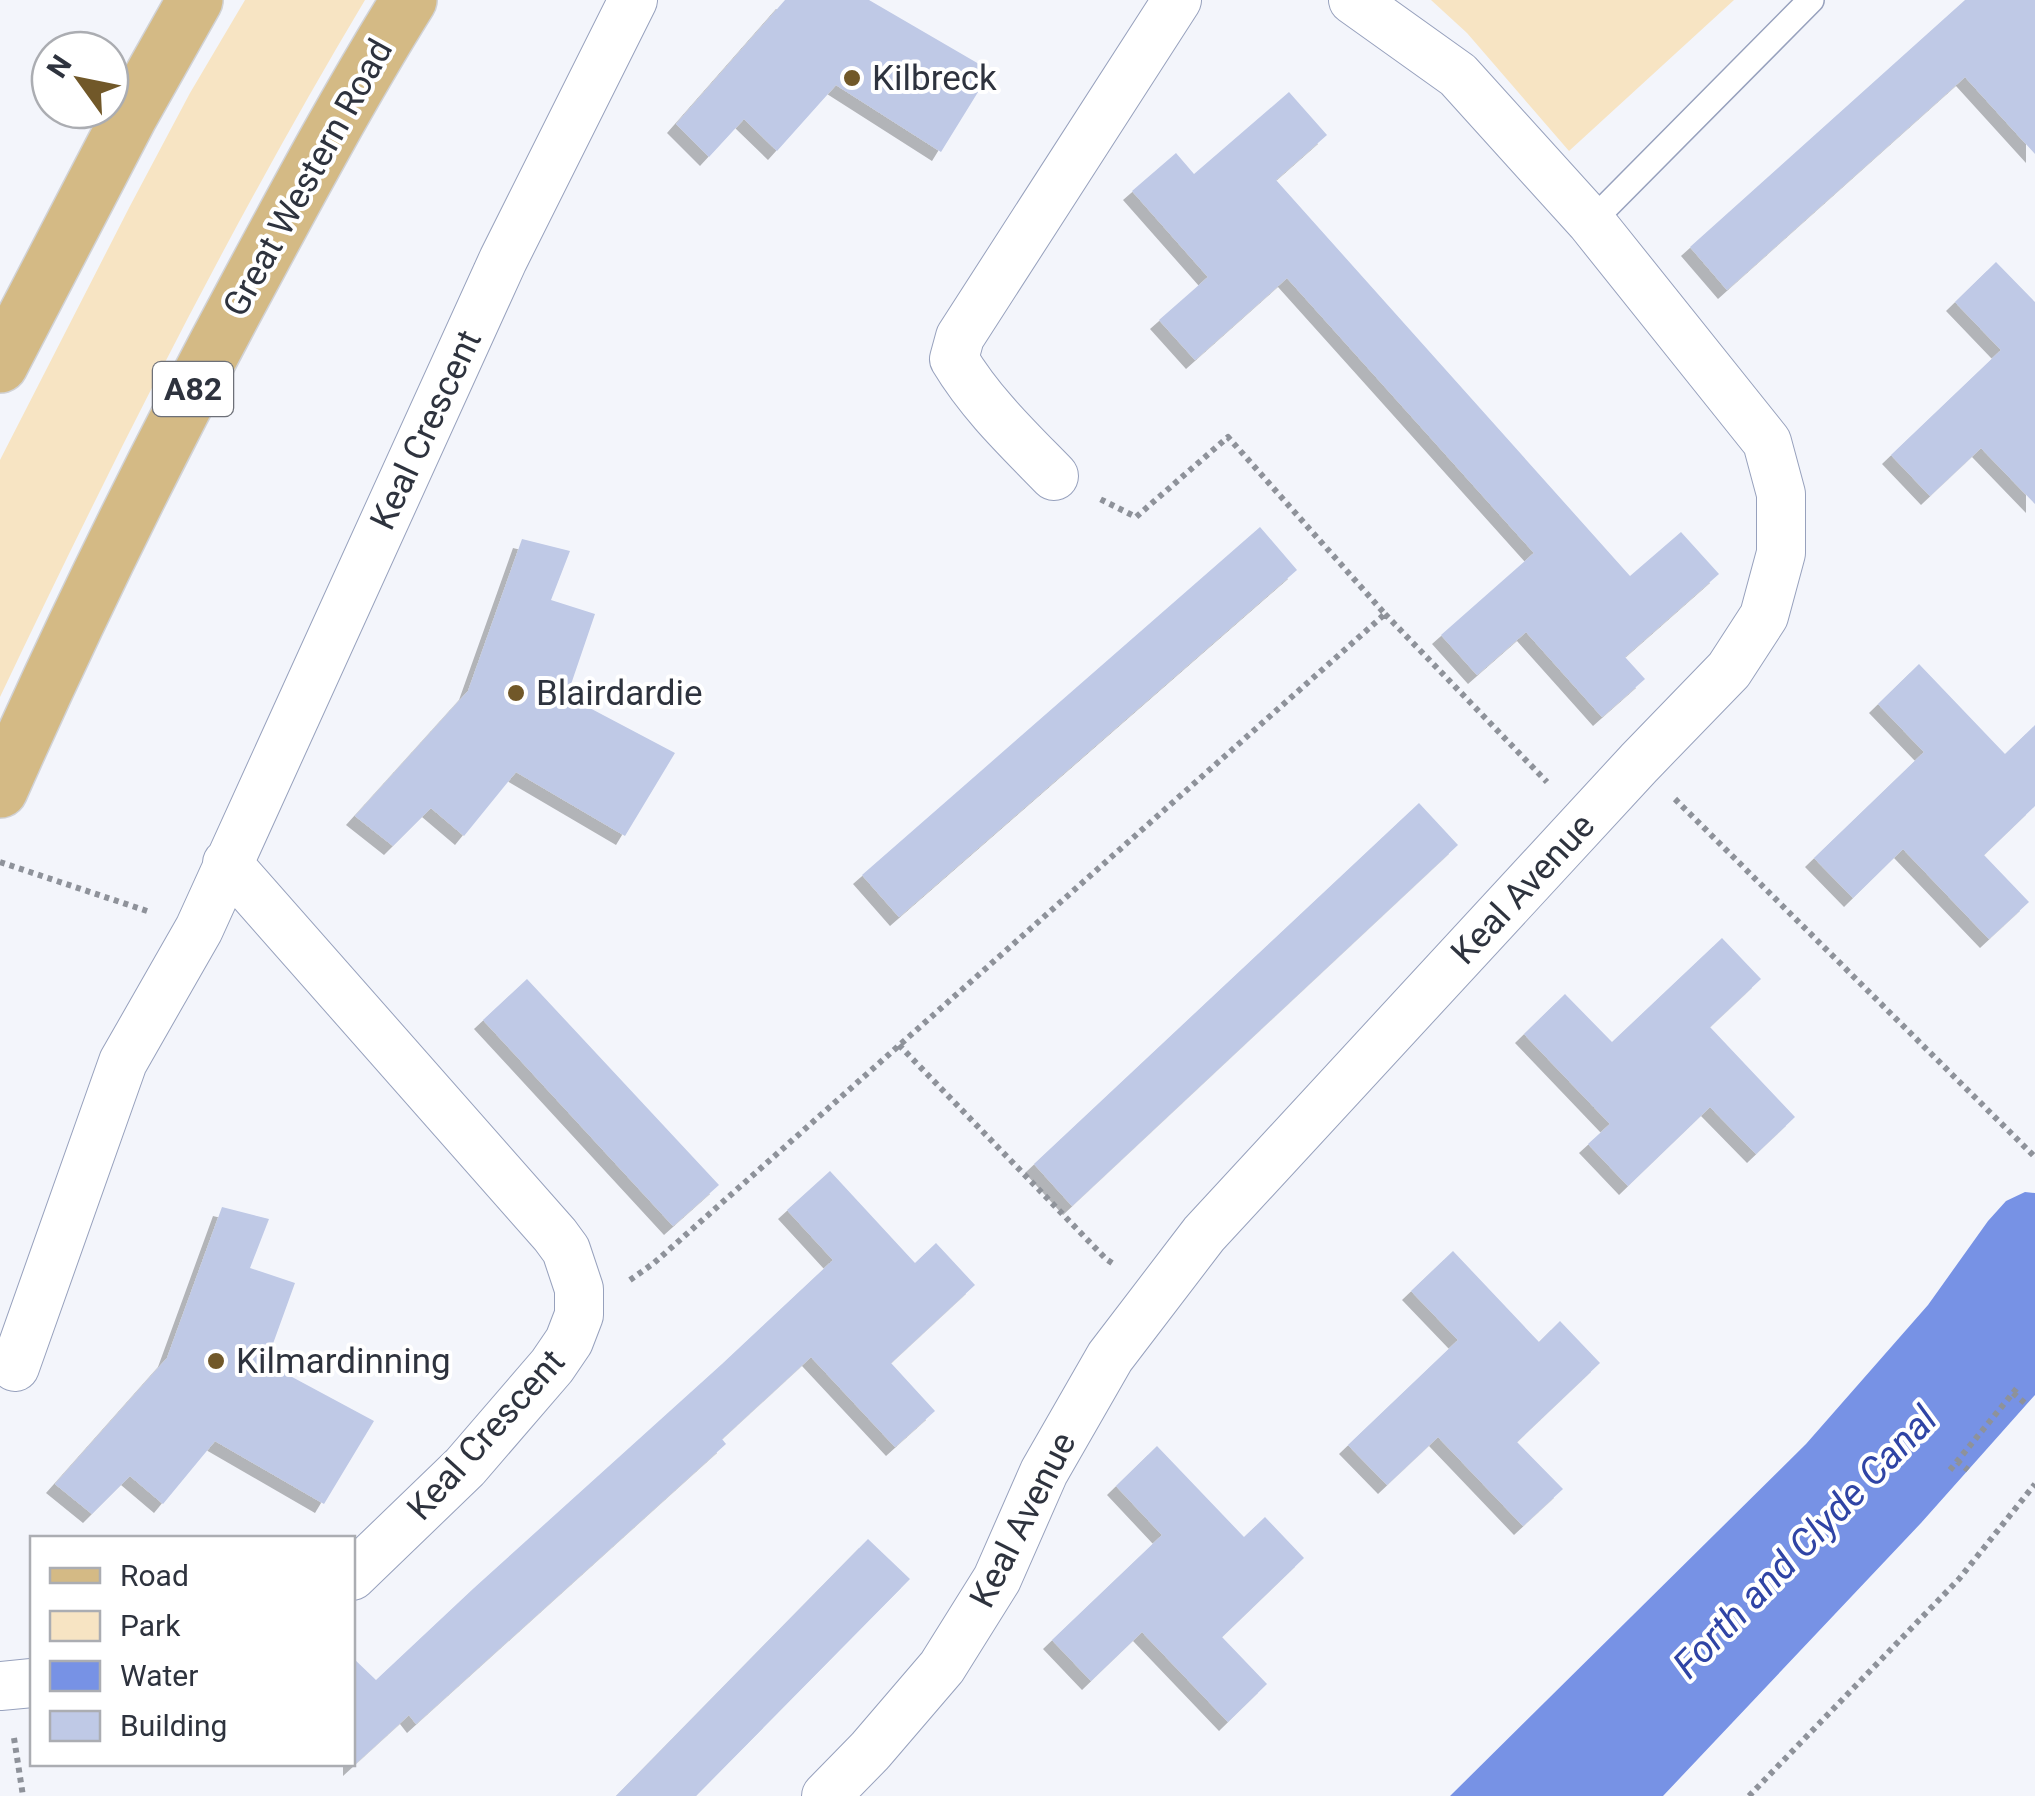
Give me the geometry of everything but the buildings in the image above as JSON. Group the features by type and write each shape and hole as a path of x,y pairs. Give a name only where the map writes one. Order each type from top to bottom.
{"main road":[{"path":"0,364 195,0"},
{"name":"Great Western Road","path":"0,790 62,649 165,441 327,138 409,0"}],"street":[{"name":"Keal Crescent","path":"15,1368 122,1062 199,928 504,260 634,0"},
{"path":"1054,476 992,412 954,359 960,337 1178,0"},
{"name":"Keal Avenue","path":"826,1796 942,1667 997,1579 1044,1472 1110,1357 1204,1234 1639,763 1730,670 1764,616 1781,554 1781,494 1767,442 1590,222 1458,75 1354,0"},
{"name":"Keal Crescent","path":"227,863 555,1235 566,1250 579,1289 579,1315 569,1341 552,1366 465,1467 355,1573"},
{"path":"0,1686 30,1683"}],"lane":[{"path":"1590,222 1812,0"}],"path":[{"path":"1054,476 1136,517 1228,437 1385,614 1586,822"},
{"path":"579,1315 654,1263 1385,614"},
{"path":"1639,763 2034,1157"},
{"path":"0,862 199,928"},
{"path":"899,1045 1106,1259 1159,1294"},
{"path":"1950,1470 2015,1390 2026,1404"},
{"path":"1957,1461 1968,1470"},
{"path":"1749,1796 1960,1579 2035,1484"}],"green space":[{"path":"245,0 365,0 174,344 0,697 0,460 190,93"},
{"path":"1431,0 1734,0 1569,151 1467,33"}],"water":[{"name":"Forth and Clyde Canal","path":"2025,1192 2035,1193 2035,1395 1921,1523 1663,1796 1450,1796 1806,1444 1928,1305 1988,1221 2006,1201"}],"place":[{"name":"Kilbreck","path":"852,78"},
{"name":"Blairdardie","path":"516,693"},
{"name":"Kilmardinning","path":"216,1361"}]}
